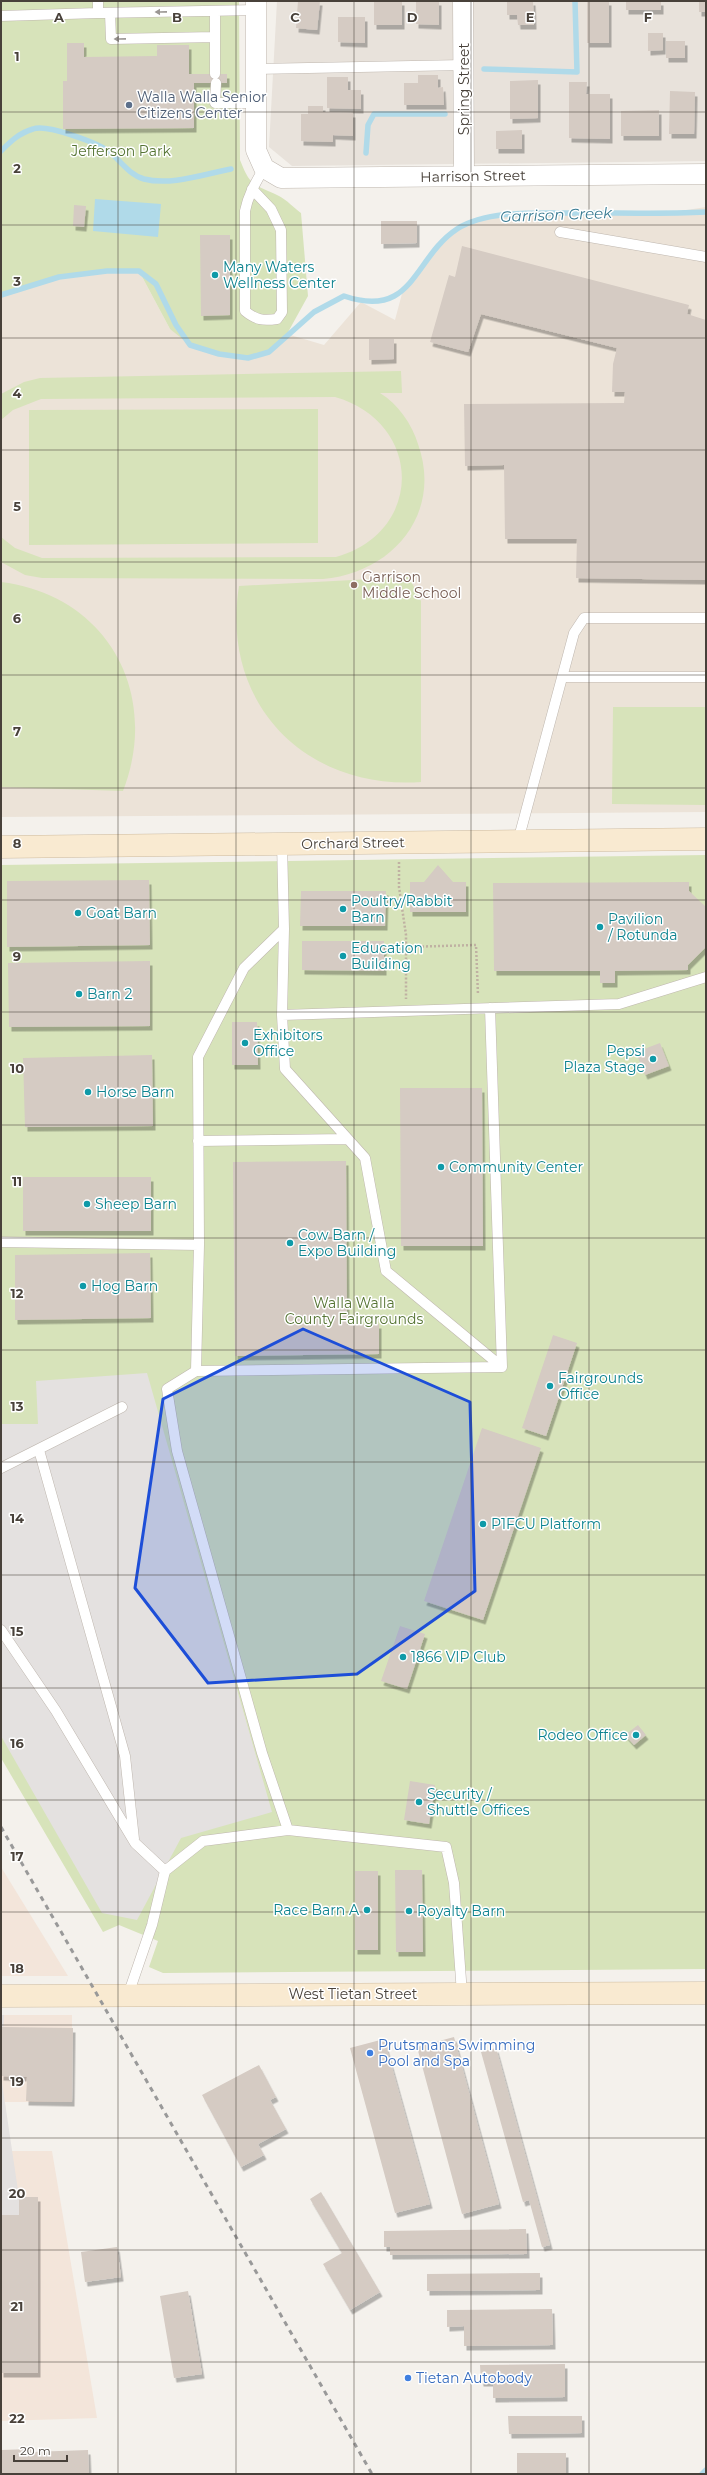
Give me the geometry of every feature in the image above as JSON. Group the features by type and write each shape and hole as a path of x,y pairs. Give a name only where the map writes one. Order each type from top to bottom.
{"street":[{"name":"Spring Street","path":"463,1 464,176"},
{"path":"256,6 256,150 264,168"},
{"name":"Harrison Street","path":"264,168 281,178 706,174"},
{"name":"Orchard Street","path":"1,847 706,839"},
{"name":"West Tietan Street","path":"1,1996 706,1993"}],"lane":[{"path":"98,1 98,13"},
{"path":"1,16 215,11 256,6"},
{"path":"215,11 215,103 256,102"},
{"path":"110,13 111,40 215,37"},
{"path":"256,69 464,66"},
{"path":"252,189 271,209 281,230 282,312 277,319 266,321 254,319 245,311 245,211 247,199 252,189 264,168"},
{"path":"560,232 706,257"},
{"path":"518,841 574,633 584,618 706,618"},
{"path":"562,677 706,677"},
{"path":"282,844 284,929 282,1015 285,1069 365,1158 386,1271 502,1367"},
{"path":"196,1371 199,1246 198,1058 244,968 284,929"},
{"path":"282,1015 619,1004 706,977"},
{"path":"490,1008 502,1367"},
{"path":"198,1141 348,1139"},
{"path":"1,1242 199,1246"},
{"path":"288,1830 262,1753 177,1451 167,1389 196,1371 502,1367"},
{"path":"1,1468 122,1407"},
{"path":"39,1450 125,1756 135,1843"},
{"path":"1,1630 56,1711 135,1843 165,1871"},
{"path":"128,1995 152,1925 165,1871 203,1841 288,1830 446,1848 454,1883 462,1994"}],"path":[{"path":"399,842 399,887 406,947 406,1011"},
{"path":"406,947 476,945 478,1009"}],"highlighted area":[{"path":"303,1329 470,1402 475,1591 357,1674 208,1683 135,1588 163,1399"}],"shaded area":[{"path":"277,1 706,1 706,161 292,166 269,147"},
{"name":"Garrison Middle School","path":"706,207 706,812 1,817 1,295 59,277 107,271 139,271 170,329 269,352 287,334 324,345 361,302 395,320 403,290 419,273 433,249 457,229 478,220 502,215 680,211"},
{"path":"147,1373 272,1812 181,1838 137,1920 102,1913 1,1736 1,1424 38,1424 36,1381"},
{"path":"1,1867 68,1976 1,1976"},
{"path":"1,2015 72,2015 72,2102 5,2102 9,2151 52,2151 97,2418 1,2421"},
{"path":"1,2015 4,2015 1,2076"},
{"path":"1,2076 19,2197 19,2215 1,2215"}],"green space":[{"name":"Jefferson Park","path":"1,1 239,1 240,160 247,176 254,184 282,198 301,213 308,296 287,334 269,352 248,358 219,354 190,345 170,329 139,271 86,274 35,284 1,295"},
{"path":"401,371 402,393 380,393 393,403 404,415 412,429 418,444 424,470 423,494 417,516 406,536 390,552 370,565 348,574 323,579 42,578 25,575 1,562 1,537 15,548 42,558 336,557 365,544 386,525 398,502 402,477 397,452 385,429 364,410 335,397 41,399 13,410 1,420 1,394 24,382 40,378"},
{"path":"318,409 318,543 29,545 29,410"},
{"path":"409,577 421,601 421,782 379,781 341,771 307,754 279,730 257,701 243,667 237,628 239,586"},
{"path":"1,582 38,591 70,606 96,628 116,655 129,685 135,719 133,754 123,791 1,787"},
{"path":"613,707 706,707 706,805 612,804"},
{"name":"Walla Walla County Fairgrounds","path":"706,855 706,1969 163,1973 149,1967 158,1941 119,1925 103,1932 1,1758 1,865"}],"water":[{"path":"95,199 161,204 158,237 93,231"}],"building":[{"path":"298,1 320,1 317,30 296,28"},
{"path":"374,1 402,1 402,25 374,25"},
{"path":"416,1 439,1 439,25 416,24"},
{"path":"507,1 533,1 534,25 518,25 517,15 507,15"},
{"path":"587,1 609,1 609,43 587,43"},
{"path":"626,1 661,1 661,10 626,10"},
{"path":"699,1 706,1 706,12 699,12"},
{"path":"338,17 365,17 365,43 338,42"},
{"path":"648,33 663,33 663,50 648,51"},
{"path":"666,41 685,41 685,58 666,58"},
{"name":"Walla Walla Senior Citizens Center","path":"67,43 84,43 84,57 157,56 157,45 189,45 189,74 227,74 227,83 194,83 194,128 63,129 63,81 67,81"},
{"path":"418,75 438,75 438,88 443,87 444,105 404,105 404,83 418,83"},
{"path":"327,77 348,77 348,90 361,90 361,109 327,108"},
{"path":"538,80 538,118 510,119 510,81"},
{"path":"569,82 587,82 586,94 610,94 610,139 569,138"},
{"path":"670,91 695,92 694,134 669,134"},
{"path":"308,106 323,106 323,112 353,113 353,136 333,135 333,142 301,141 301,114 308,114"},
{"path":"659,110 659,136 621,136 621,111"},
{"path":"522,130 522,149 496,149 496,131"},
{"path":"74,205 86,206 84,227 73,226"},
{"path":"381,221 417,221 417,243 381,244"},
{"name":"Many Waters Wellness Center","path":"200,235 230,235 230,315 201,316"},
{"path":"462,246 689,305 687,314 706,320 706,580 576,578 577,539 505,539 504,465 465,466 464,404 624,403 625,392 612,392 613,364 617,348 481,314 468,352 430,342 449,275 455,277"},
{"path":"369,339 394,339 394,359 369,360"},
{"path":"438,865 453,882 466,882 466,912 410,912 410,882 424,882"},
{"name":"Goat Barn","path":"149,880 150,945 7,947 7,881"},
{"name":"Pavilion / Rotunda","path":"689,882 689,891 706,907 706,947 688,965 688,970 615,971 615,983 600,983 600,971 494,971 493,883"},
{"name":"Poultry/Rabbit Barn","path":"301,891 386,891 385,926 300,926"},
{"name":"Education Building","path":"302,941 384,941 384,971 302,970"},
{"name":"Barn 2","path":"150,961 150,1026 9,1027 8,963"},
{"name":"Exhibitors Office","path":"232,1022 257,1022 258,1065 232,1065"},
{"name":"Pepsi Plaza Stage","path":"660,1043 669,1066 645,1075 636,1052"},
{"name":"Horse Barn","path":"152,1055 153,1126 25,1127 23,1058"},
{"name":"Community Center","path":"400,1088 482,1088 483,1246 401,1246"},
{"name":"Cow Barn / Expo Building","path":"346,1161 347,1325 379,1324 379,1354 235,1356 233,1162"},
{"name":"Sheep Barn","path":"23,1177 151,1177 151,1231 23,1231"},
{"name":"Hog Barn","path":"150,1253 151,1318 15,1320 15,1255"},
{"name":"Fairgrounds Office","path":"553,1335 577,1343 546,1436 522,1428"},
{"name":"P1FCU Platform","path":"482,1428 541,1448 483,1620 424,1601"},
{"name":"1866 VIP Club","path":"400,1626 425,1634 407,1689 381,1681"},
{"name":"Rodeo Office","path":"638,1725 646,1735 634,1745 625,1735"},
{"name":"Security / Shuttle Offices","path":"410,1781 435,1785 429,1824 404,1820"},
{"name":"Royalty Barn","path":"395,1870 422,1870 423,1952 396,1952"},
{"name":"Race Barn A","path":"355,1871 378,1871 378,1950 355,1950"},
{"path":"2,2027 73,2028 72,2102 26,2101 27,2077 1,2076"},
{"path":"454,2037 499,2204 462,2214 417,2047"},
{"path":"384,2039 430,2204 395,2213 350,2048"},
{"path":"496,2048 550,2245 542,2247 529,2200 523,2202 481,2052"},
{"path":"259,2065 276,2097 270,2100 286,2129 258,2144 264,2155 241,2167 202,2095"},
{"path":"321,2192 380,2292 350,2310 323,2264 342,2253 310,2199"},
{"path":"19,2197 38,2197 38,2373 1,2373 1,2215 19,2215"},
{"path":"526,2229 527,2254 390,2255 390,2247 384,2247 384,2231"},
{"path":"117,2247 121,2277 85,2282 81,2252"},
{"path":"540,2273 540,2290 427,2291 427,2274"},
{"path":"188,2291 202,2374 174,2378 160,2296"},
{"path":"552,2309 553,2345 464,2346 464,2326 447,2327 447,2310"},
{"path":"565,2364 565,2397 493,2398 493,2382 481,2382 480,2365"},
{"path":"508,2416 582,2416 582,2433 509,2434"},
{"path":"31,2449 31,2452 88,2450 89,2474 1,2474 1,2450"},
{"path":"517,2453 566,2453 566,2473 517,2473"}],"waterway":[{"path":"484,69 577,72 575,1"},
{"path":"366,153 368,125 374,114 445,114"},
{"path":"1,151 19,135 33,129 40,128 73,135 96,144 111,153 134,175 144,179 154,181 176,180 231,169"},
{"name":"Garrison Creek","path":"1,295 59,277 107,271 139,271 156,284 176,325 190,345 219,354 248,358 269,352 314,312 344,296 367,301 385,300 399,293 410,282 442,241 457,229 470,222 502,215 537,213 706,212"},
{"path":"702,2474 706,2470"}],"railway":[{"path":"1,1827 372,2474"}],"place":[{"name":"Walla Walla Senior Citizens Center","path":"129,105"},
{"name":"Many Waters Wellness Center","path":"215,275"},
{"name":"Garrison Middle School","path":"354,585"},
{"name":"Poultry/Rabbit Barn","path":"343,909"},
{"name":"Goat Barn","path":"78,913"},
{"name":"Pavilion / Rotunda","path":"600,927"},
{"name":"Education Building","path":"343,956"},
{"name":"Barn 2","path":"79,994"},
{"name":"Exhibitors Office","path":"245,1043"},
{"name":"Pepsi Plaza Stage","path":"653,1059"},
{"name":"Horse Barn","path":"88,1092"},
{"name":"Community Center","path":"441,1167"},
{"name":"Sheep Barn","path":"87,1204"},
{"name":"Cow Barn / Expo Building","path":"290,1243"},
{"name":"Hog Barn","path":"83,1286"},
{"name":"Fairgrounds Office","path":"550,1386"},
{"name":"P1FCU Platform","path":"483,1524"},
{"name":"1866 VIP Club","path":"403,1657"},
{"name":"Rodeo Office","path":"636,1735"},
{"name":"Security / Shuttle Offices","path":"419,1802"},
{"name":"Race Barn A","path":"367,1910"},
{"name":"Royalty Barn","path":"409,1911"},
{"name":"Prutsmans Swimming Pool and Spa","path":"370,2053"},
{"name":"Tietan Autobody","path":"408,2378"}]}
